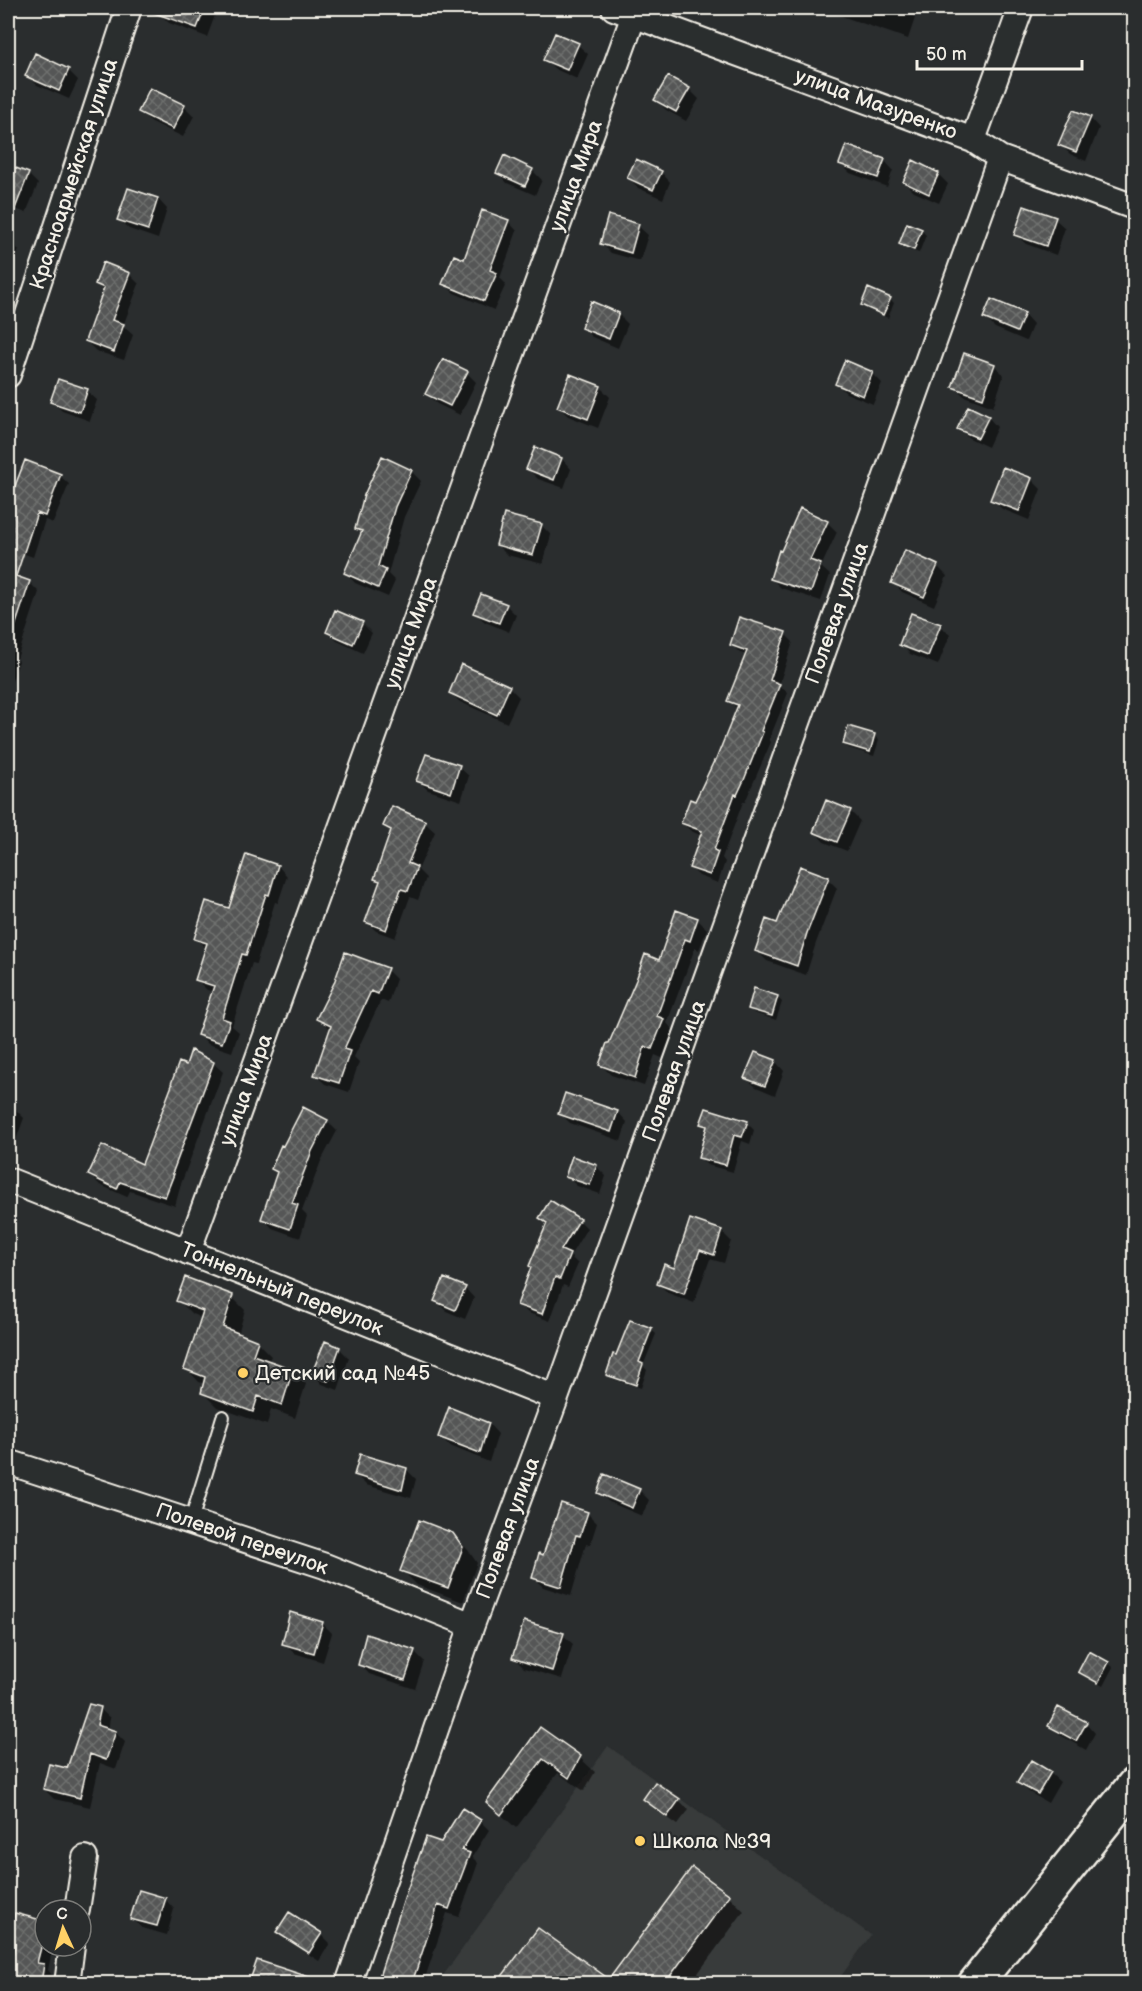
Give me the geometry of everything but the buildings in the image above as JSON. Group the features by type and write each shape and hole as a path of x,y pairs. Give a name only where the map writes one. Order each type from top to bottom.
{"main road":[{"path":"975,1983 1134,1785"}],"street":[{"name":"Красноармейская улица","path":"8,375 129,8"},
{"path":"973,140 1021,8"},
{"name":"улица Мазуренко","path":"624,11 973,140 1000,158 1134,207"},
{"name":"улица Мира","path":"188,1252 624,11"},
{"name":"Полевая улица","path":"348,1983 472,1625 556,1398 1000,158"},
{"name":"Тоннельный переулок","path":"8,1180 556,1398"},
{"name":"Полевой переулок","path":"8,1462 325,1566 472,1625"},
{"path":"79,1898 85,1858"},
{"path":"67,1983 70,1958"}],"lane":[{"path":"191,1521 223,1417"}],"shaded area":[{"name":"Школа №39","path":"608,1746 871,1935 836,1983 437,1984"}],"place":[{"name":"Детский сад №45","path":"243,1373"},
{"name":"Школа №39","path":"640,1841"}]}
